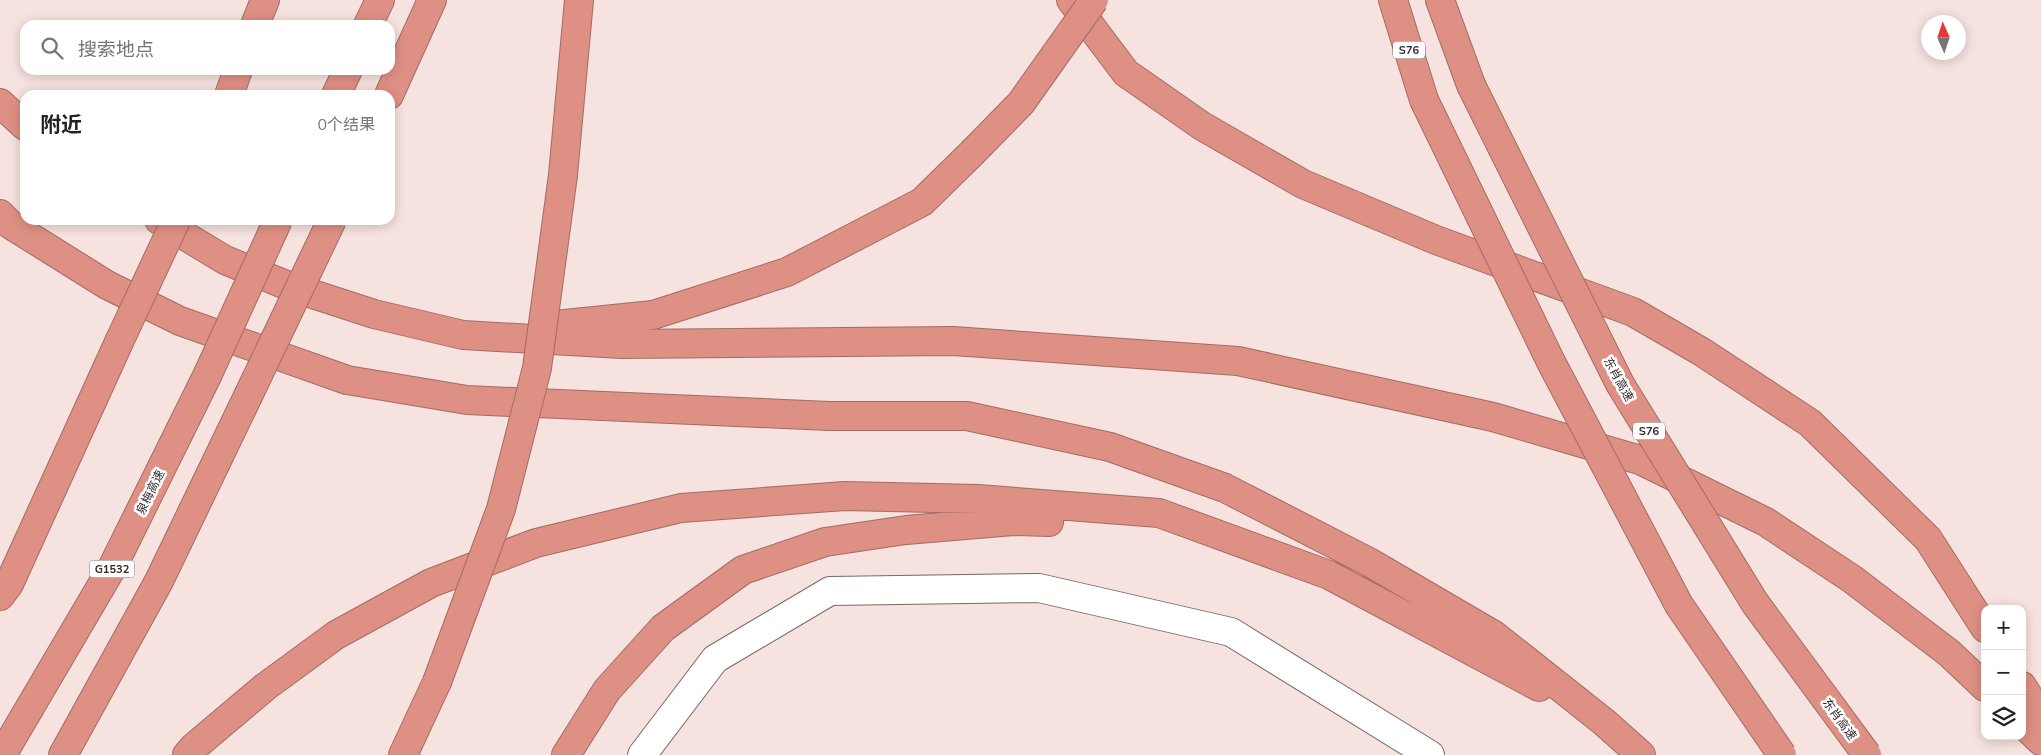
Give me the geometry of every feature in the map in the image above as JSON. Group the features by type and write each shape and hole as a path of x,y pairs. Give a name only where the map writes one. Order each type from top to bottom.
{"highway":[{"path":"257,20 265,0"},
{"path":"370,20 380,0"},
{"path":"391,90 432,0"},
{"path":"404,755 437,682 501,509 537,368 563,175 579,0"},
{"path":"1071,0 1126,73 1202,126 1303,184 1436,240 1632,312 1702,352 1810,423 1928,539 1981,622"},
{"path":"463,335 653,315 787,272 922,202 1022,103 1094,0"},
{"name":"S76","path":"1393,0 1424,100 1551,362 1679,604 1782,755"},
{"name":"东肖高速","path":"1440,0 1471,85 1620,384 1755,603 1867,755"},
{"path":"231,90 236,75"},
{"path":"338,90 346,75"},
{"path":"0,103 20,121"},
{"path":"0,214 11,226 107,285 180,321 347,380 467,400 828,416 967,416 1110,448 1225,488 1368,562 1494,635 1604,722 1641,755"},
{"path":"167,225 225,260 291,287 374,314 463,335 622,344 953,340 1238,361 1493,417 1640,460 1766,522 1852,579 1950,653 1981,683"},
{"path":"3,594 174,225"},
{"name":"泉梅高速","path":"2,755 113,566 207,376 276,225"},
{"path":"63,755 158,581 330,225"},
{"path":"187,755 265,687 336,635 431,583 536,543 681,508 845,496 978,499 1159,513 1329,575 1604,722"},
{"path":"566,755 607,690 663,628 743,570 825,542 906,530 1013,520 1212,532"},
{"path":"2026,692 2041,716"},
{"path":"2026,727 2041,741"}],"street":[{"path":"642,755 715,659 830,591 1039,588 1231,632 1430,755"}]}
